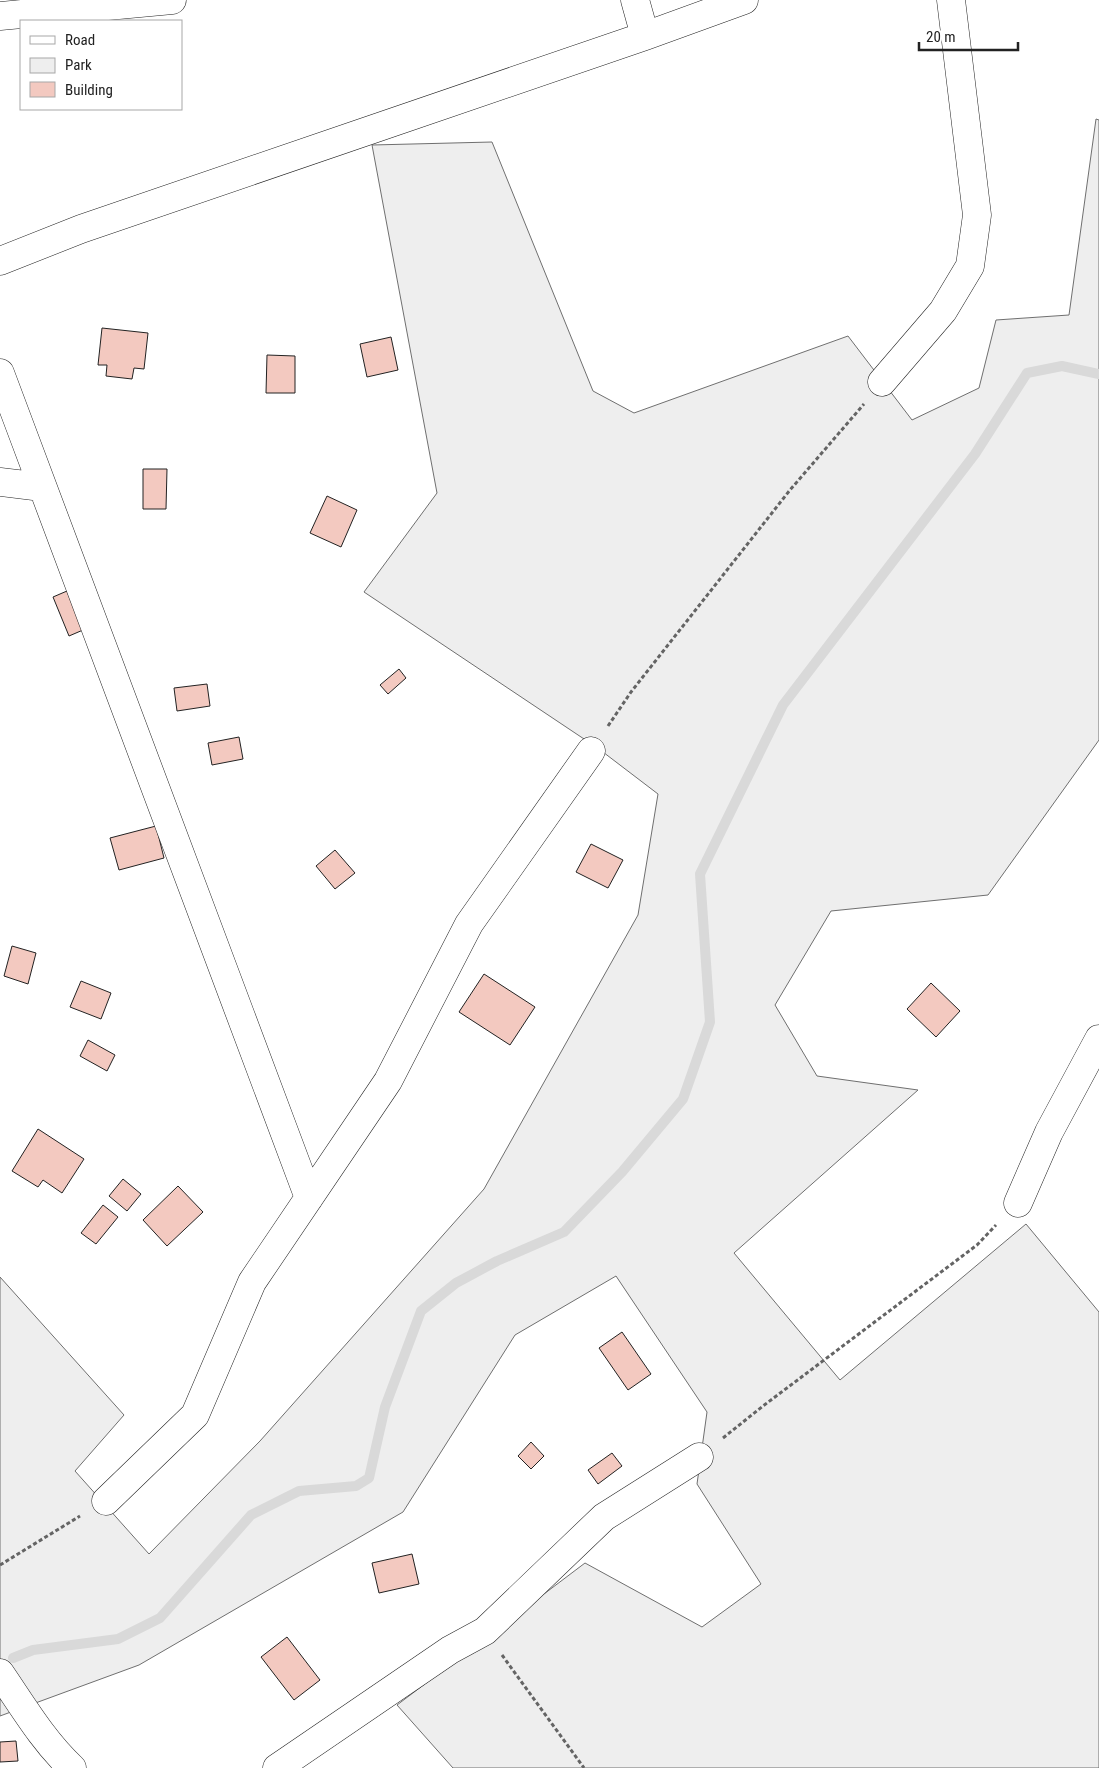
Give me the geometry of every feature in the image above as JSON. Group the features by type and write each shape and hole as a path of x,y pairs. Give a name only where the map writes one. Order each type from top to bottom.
{"street":[{"path":"0,16 165,0"},
{"path":"635,0 645,36"},
{"path":"0,261 81,230 645,36 744,0"},
{"path":"882,382 943,311 970,266 978,215 951,0"},
{"path":"0,373 309,1198"},
{"path":"0,482 42,487"},
{"path":"106,1501 195,1415 252,1282 388,1081 469,924 590,751"},
{"path":"1018,1203 1049,1132 1099,1039"},
{"path":"277,1768 450,1650 485,1631 604,1517 699,1457"},
{"path":"0,1673 35,1724 62,1759 72,1768"}],"path":[{"path":"590,751 631,692 790,490 882,382"},
{"path":"699,1457 762,1406 977,1245 1018,1203"},
{"path":"0,1565 106,1501"},
{"path":"485,1631 584,1768"}],"green space":[{"path":"1096,119 1099,120 1099,740 988,895 831,911 775,1005 817,1076 918,1090 734,1253 840,1380 1026,1224 1099,1312 1099,1768 453,1768 397,1705 585,1563 702,1627 761,1584 697,1484 707,1412 616,1276 515,1335 403,1512 139,1665 0,1716 0,1277 124,1415 75,1471 149,1554 260,1441 484,1189 638,915 658,794 599,749 364,592 437,493 372,145 492,142 593,391 634,413 848,336 912,420 979,388 996,320 1069,315"}],"building":[{"path":"102,328 148,333 144,369 134,368 132,379 106,376 107,365 98,365"},
{"path":"391,337 398,370 367,377 360,344"},
{"path":"267,355 295,356 295,393 266,393"},
{"path":"143,469 167,469 166,509 143,509"},
{"path":"327,496 357,510 341,547 310,533"},
{"path":"67,591 83,630 69,636 53,597"},
{"path":"399,669 406,678 388,694 380,685"},
{"path":"207,684 210,706 177,711 174,688"},
{"path":"239,737 243,759 212,765 208,743"},
{"path":"156,826 164,858 119,870 110,838"},
{"path":"591,844 623,860 608,888 576,872"},
{"path":"335,850 355,873 335,889 316,866"},
{"path":"12,946 36,953 28,984 4,976"},
{"path":"484,974 535,1007 510,1045 459,1012"},
{"path":"81,981 111,993 101,1019 70,1007"},
{"path":"931,983 960,1011 936,1037 907,1009"},
{"path":"88,1040 115,1055 107,1071 80,1056"},
{"path":"38,1129 84,1159 62,1193 43,1180 38,1187 12,1171"},
{"path":"123,1179 141,1194 127,1211 109,1196"},
{"path":"178,1186 203,1212 167,1246 143,1220"},
{"path":"103,1205 118,1217 96,1244 81,1233"},
{"path":"622,1332 651,1374 628,1390 599,1348"},
{"path":"531,1442 544,1456 531,1469 518,1456"},
{"path":"612,1453 622,1466 598,1484 588,1470"},
{"path":"412,1554 419,1584 379,1593 372,1563"},
{"path":"287,1637 320,1680 294,1700 261,1657"},
{"path":"16,1741 18,1761 0,1762 0,1742"}],"waterway":[{"path":"13,1658 33,1650 118,1639 160,1618 251,1515 299,1491 356,1486 369,1478 385,1407 421,1311 456,1283 497,1261 564,1232 622,1172 683,1099 710,1022 700,874 783,705 975,454 1027,373 1062,366 1099,374"}]}
